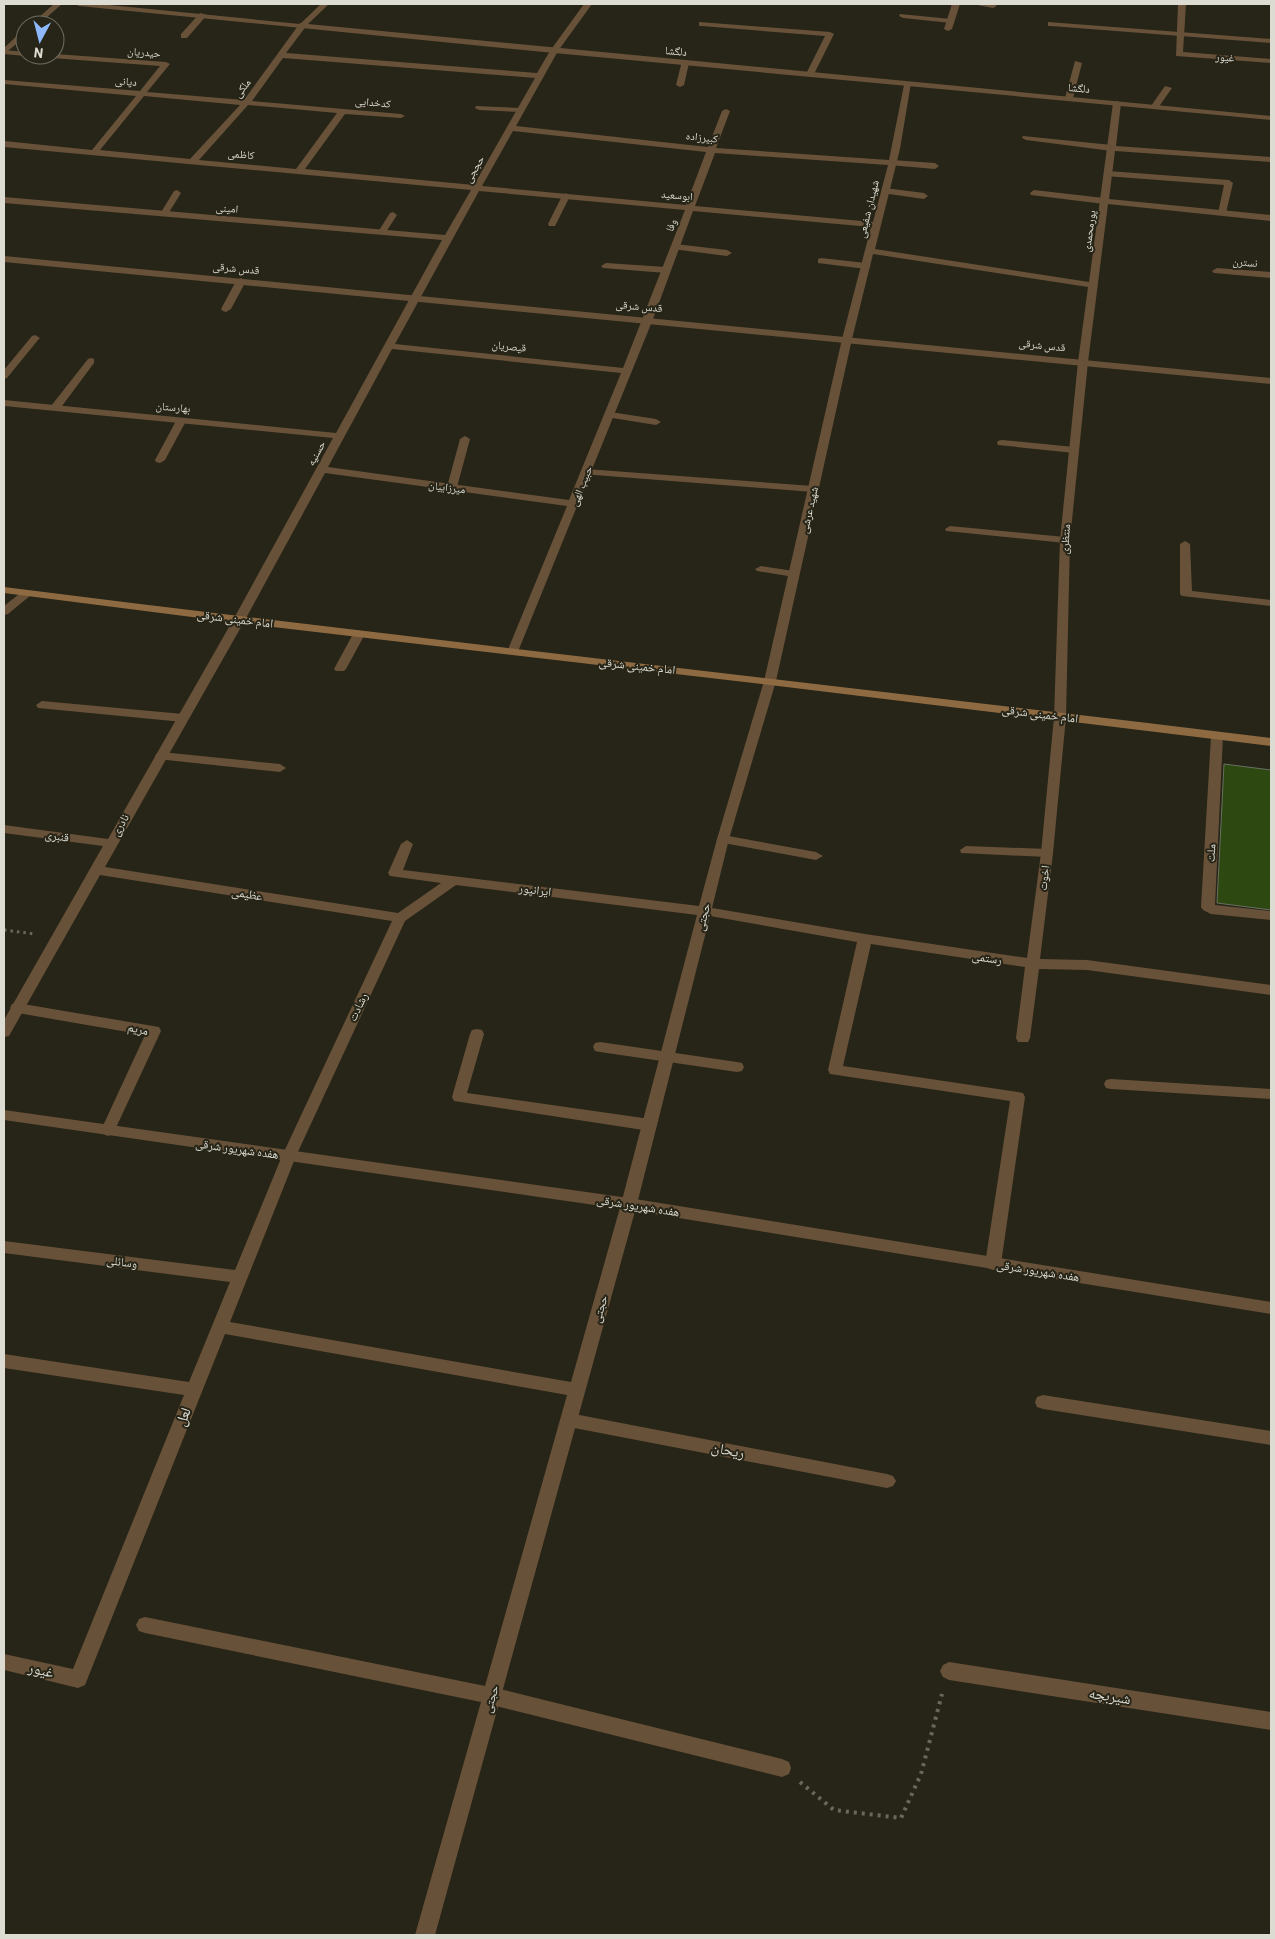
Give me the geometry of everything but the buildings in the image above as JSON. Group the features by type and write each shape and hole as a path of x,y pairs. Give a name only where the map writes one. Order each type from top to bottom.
{"main road":[{"name":"امام خمینی شرقی","path":"4,590 240,620 770,681 1271,742"}],"street":[{"path":"45,15 58,4"},
{"name":"دلگشا","path":"79,4 908,85 1069,98 1271,118"},
{"name":"ملکی","path":"193,161 247,102 304,25 325,4"},
{"name":"حججی","path":"414,297 554,51 588,4"},
{"path":"903,16 949,25 956,4"},
{"path":"976,4 993,6"},
{"path":"1180,34 1182,4"},
{"path":"184,36 203,15"},
{"path":"702,24 830,34 810,74"},
{"path":"1051,24 1271,41"},
{"name":"غیور","path":"1180,34 1179,54 1271,61"},
{"path":"4,52 15,42"},
{"path":"281,55 540,76"},
{"name":"حیدریان","path":"65,57 166,64 94,152"},
{"path":"680,85 685,63"},
{"path":"1069,98 1078,63"},
{"name":"دیانی","path":"4,82 343,111"},
{"name":"شهیدان شفیعی","path":"847,338 892,163 908,85"},
{"path":"1155,106 1168,88"},
{"name":"پورمحمدی","path":"1083,362 1117,103"},
{"path":"479,108 521,110"},
{"path":"300,171 343,111"},
{"name":"کدخدایی","path":"343,111 401,116"},
{"name":"وفا","path":"648,320 726,111"},
{"name":"کبیرزاده","path":"510,128 712,150 936,166"},
{"path":"1026,138 1112,148 1271,159"},
{"name":"کاظمی","path":"4,144 477,187"},
{"path":"1108,174 1229,182 1222,213"},
{"name":"ابوسعید","path":"477,187 876,224"},
{"path":"885,191 924,196"},
{"path":"164,214 177,193"},
{"path":"1034,193 1271,218"},
{"path":"552,224 566,196"},
{"name":"امینی","path":"4,200 448,238"},
{"path":"382,232 393,215"},
{"path":"675,247 727,253"},
{"path":"870,251 1093,285"},
{"name":"قدس شرقی","path":"4,259 847,338 1271,381"},
{"path":"821,260 866,266"},
{"path":"606,266 666,270"},
{"name":"نسترن","path":"1217,272 1271,275"},
{"path":"226,309 241,281"},
{"name":"حسنیه","path":"240,620 414,297"},
{"name":"حبیب الهی","path":"513,652 648,320"},
{"path":"4,376 35,338"},
{"name":"شهید عرشی","path":"770,681 847,338"},
{"name":"قیصریان","path":"389,346 626,371"},
{"path":"55,408 91,361"},
{"name":"منتظری","path":"1060,717 1064,540 1083,362"},
{"name":"بهارستان","path":"4,404 339,436"},
{"path":"160,460 181,420"},
{"path":"1002,443 1074,450"},
{"name":"میرزاییان","path":"321,469 573,504"},
{"path":"586,472 813,489"},
{"path":"950,529 1064,540"},
{"path":"1185,544 1186,594 1271,603"},
{"path":"4,612 27,593"},
{"name":"نادری","path":"4,1032 95,870 240,620"},
{"path":"340,669 359,634"},
{"name":"حجتی","path":"425,1935 578,1390 629,1204 724,839 770,681"},
{"path":"42,705 183,718"},
{"name":"اخوت","path":"1023,1038 1047,853 1060,717"},
{"name":"ملت","path":"1217,736 1208,907 1211,909 1270,916"},
{"path":"161,756 280,768"},
{"name":"قنبری","path":"4,830 110,844"},
{"path":"724,839 816,856"},
{"name":"ایرانپور","path":"407,844 395,873 705,911"},
{"path":"966,850 1047,853"},
{"name":"عظیمی","path":"95,870 400,918"},
{"name":"رشادت","path":"289,1156 400,918 454,880"},
{"name":"رستمی","path":"705,911 866,939 1034,964 1087,965 1271,990"},
{"path":"866,939 835,1070 1018,1097 993,1264"},
{"name":"مریم","path":"17,1008 154,1031 108,1130"},
{"path":"477,1034 459,1097 650,1124"},
{"path":"600,1047 737,1067"},
{"path":"1111,1084 1271,1094"},
{"name":"هفده شهریور شرقی","path":"4,1115 629,1204 1271,1308"},
{"name":"لعل","path":"78,1679 289,1156"},
{"name":"وسائلی","path":"4,1246 240,1277"},
{"path":"220,1327 578,1390"},
{"path":"4,1361 194,1390"},
{"path":"1043,1402 1271,1438"},
{"name":"ریحان","path":"569,1420 887,1481"},
{"path":"145,1625 492,1696 782,1768"},
{"name":"غیور","path":"4,1662 78,1679"},
{"name":"شیربچه","path":"949,1671 1271,1721"}],"lane":[{"path":"610,415 656,422"},
{"path":"452,487 466,439"},
{"path":"761,569 794,574"}],"path":[{"path":"4,930 58,936"},
{"path":"782,1768 834,1810 901,1818 921,1774 949,1671"}]}
